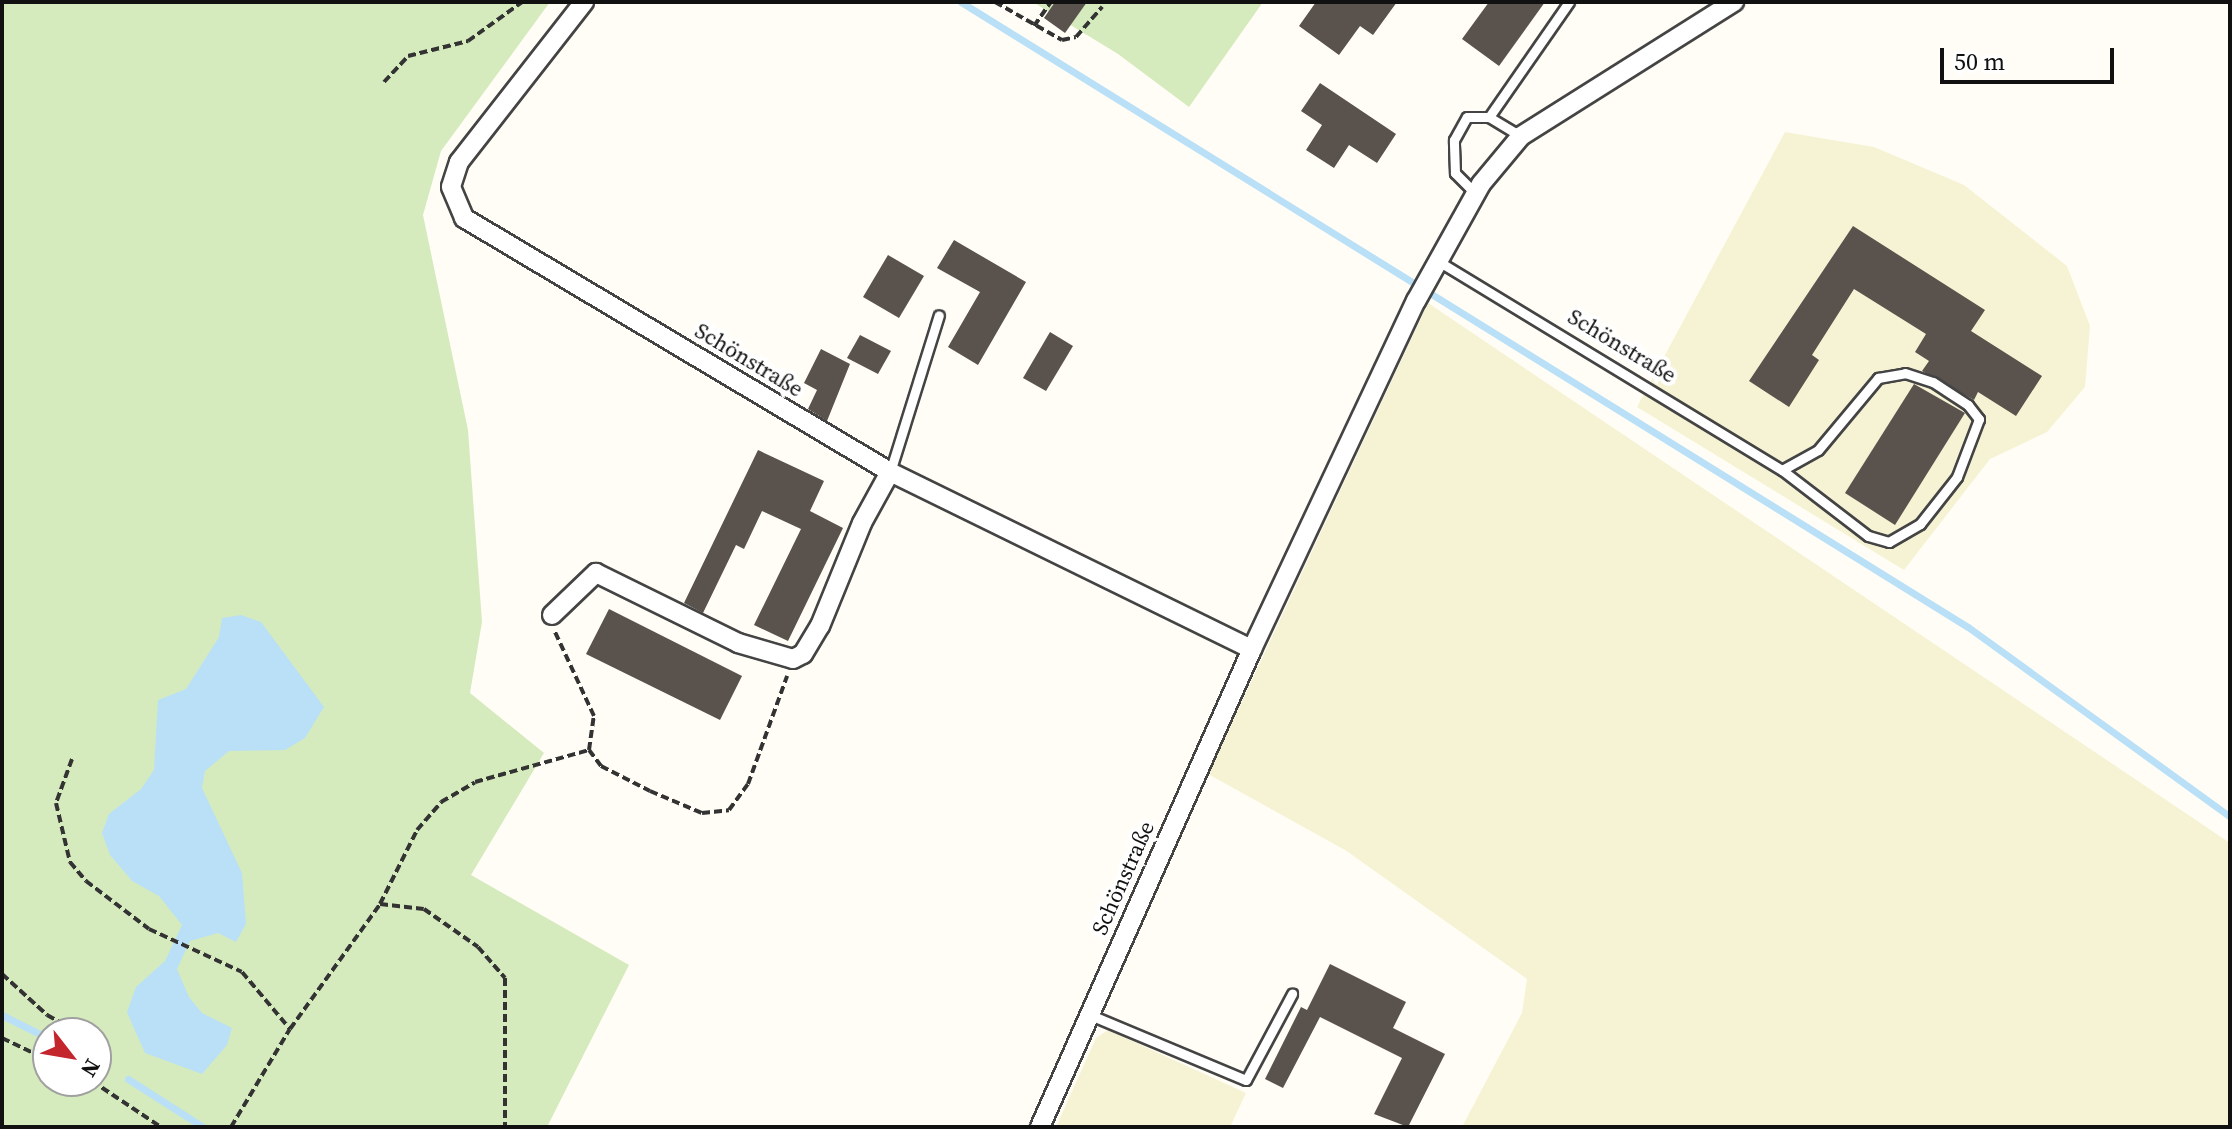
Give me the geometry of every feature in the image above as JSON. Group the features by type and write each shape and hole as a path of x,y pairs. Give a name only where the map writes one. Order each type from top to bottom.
{"street":[{"name":"Schönstraße","path":"584,2 459,162 451,187 464,218 890,472 1252,649"},
{"name":"Schönstraße","path":"1040,1127 1252,649 1416,301 1476,194 1521,136 1734,2"},
{"path":"552,615 596,573 738,643 793,659 803,654 820,626 862,523 890,472"}],"lane":[{"path":"1489,117 1569,2"},
{"path":"1476,194 1455,173 1454,140 1467,117 1489,117 1521,136"},
{"name":"Schönstraße","path":"1434,268 1782,470 1868,536 1889,542 1920,524 1957,477 1979,419 1968,405 1933,382 1905,373 1878,378 1818,450 1782,470"},
{"path":"890,472 939,315"},
{"path":"1088,1014 1246,1080 1292,994"}],"path":[{"path":"384,82 408,56 468,41 522,2"},
{"path":"995,2 1062,40 1076,37 1102,7"},
{"path":"1034,26 1051,2"},
{"path":"552,615 557,645 594,716 589,750 601,766 702,813 729,810 748,784 793,659"},
{"path":"231,1127 290,1029 380,904 417,830 441,802 475,782 589,750"},
{"path":"72,759 56,803 70,862 86,881 149,929 242,972 290,1029"},
{"path":"380,904 424,909 478,947 505,978 505,1127"},
{"path":"2,974 51,1017"},
{"path":"2,1038 32,1052"},
{"path":"112,1094 161,1127"}],"shaded area":[{"path":"1785,132 1874,147 1964,185 2067,266 2090,326 2085,387 2047,432 1990,459 1904,570 1637,407"},
{"path":"1428,303 2230,843 2230,1127 1462,1127 1522,1013 1527,979 1345,850 1208,774"},
{"path":"1108,1030 1246,1093 1230,1127 1056,1127 1096,1038"}],"green space":[{"path":"2,2 550,2 441,151 423,215 468,430 482,622 470,693 544,753 471,875 629,965 547,1127 2,1127"},
{"path":"1033,2 1263,2 1189,107 1118,54"}],"water":[{"path":"241,615 261,622 324,707 305,738 285,750 229,751 205,771 202,788 242,873 246,924 236,942 218,933 190,941 177,969 189,997 202,1013 232,1028 227,1045 202,1074 145,1053 127,1012 136,987 165,961 182,925 159,896 132,881 110,855 102,833 109,814 141,789 154,770 158,700 186,689 219,637 222,618"}],"building":[{"path":"1055,2 1087,2 1065,33 1044,18"},
{"path":"1316,2 1397,2 1373,35 1360,26 1339,55 1299,26"},
{"path":"1489,2 1545,2 1499,66 1462,39"},
{"path":"1320,83 1396,134 1377,163 1349,145 1334,168 1306,150 1322,125 1301,111"},
{"path":"1853,226 1985,310 1971,331 2042,376 2016,416 1978,392 1974,400 1922,371 1929,361 1915,352 1926,334 1854,289 1812,355 1819,360 1789,407 1749,381"},
{"path":"954,240 1026,282 978,365 948,347 980,292 937,268"},
{"path":"888,255 924,276 899,318 863,297"},
{"path":"1050,332 1073,346 1046,391 1023,378"},
{"path":"860,335 891,351 878,374 847,358"},
{"path":"821,349 850,364 827,421 808,409 817,390 804,383"},
{"path":"1914,384 1965,413 1895,525 1845,493"},
{"path":"758,450 824,481 810,511 843,528 788,641 754,625 801,529 762,511 744,549 736,545 703,613 684,603"},
{"path":"609,609 742,676 720,720 586,654"},
{"path":"1330,964 1406,1002 1393,1028 1445,1054 1408,1127 1374,1114 1402,1058 1320,1017 1283,1088 1265,1079 1301,1007 1307,1010"}],"waterway":[{"path":"961,2 1968,627 2230,817"},
{"path":"2,1015 32,1030"},
{"path":"128,1079 203,1127"}]}
